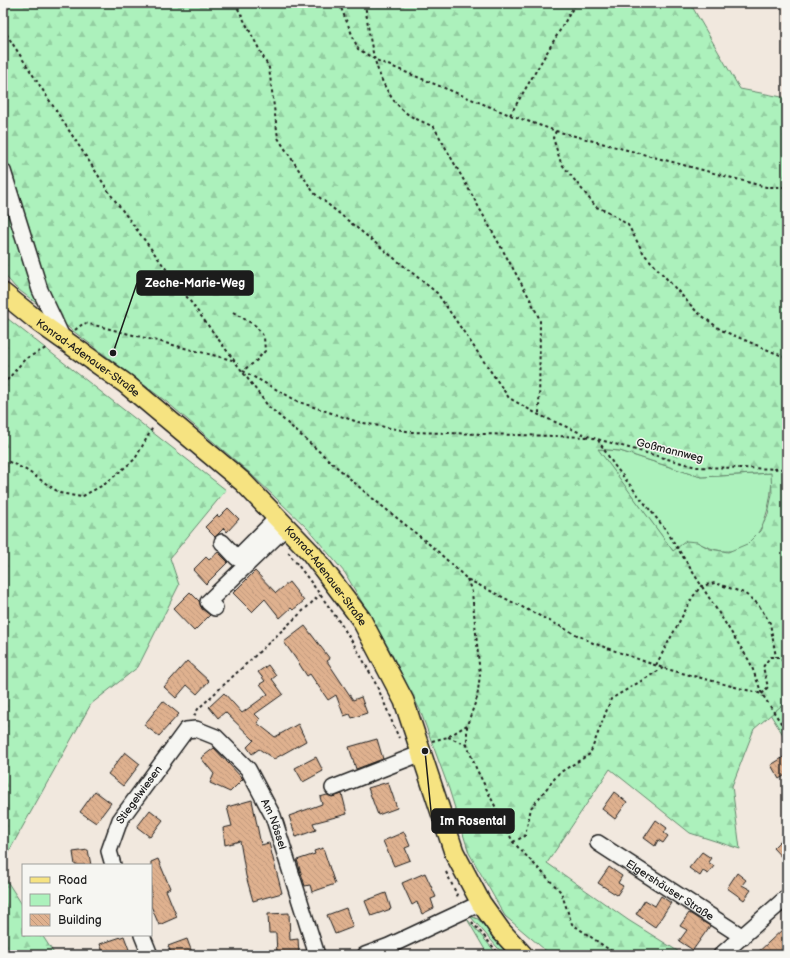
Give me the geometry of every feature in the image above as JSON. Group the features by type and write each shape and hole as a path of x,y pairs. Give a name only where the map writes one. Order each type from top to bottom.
{"main road":[{"name":"Konrad-Adenauer-Straße","path":"3,292 53,342 126,384 243,482 279,527 311,553 360,619 404,701 416,752 454,852 472,907 501,931 523,955"}],"street":[{"path":"3,171 40,290 53,342"},
{"path":"222,542 237,558 279,527"},
{"path":"215,608 208,602 279,527"},
{"name":"Am Nössel","path":"186,730 196,729 216,737 248,769 273,816 317,955"},
{"name":"Stiegelwiesen","path":"113,864 109,851 120,820 186,730"},
{"path":"332,788 416,752"},
{"name":"Elgershäuser Straße","path":"598,843 743,936"},
{"path":"722,955 787,897"},
{"path":"365,955 391,950 472,907"},
{"path":"142,936 150,955"}],"path":[{"name":"Goßmannweg","path":"235,3 269,68 278,138 314,193 437,293 460,324 509,398 539,415 598,440 696,467 787,469"},
{"path":"339,3 358,50 376,60 510,115 556,131 766,187 787,187"},
{"path":"365,3 368,28 376,60 386,90 409,114 434,127 530,299 540,320 539,415"},
{"path":"510,115 576,3"},
{"path":"3,29 112,195 268,406 366,493 434,548 467,579 593,643 663,668 762,694"},
{"path":"556,131 553,138 561,163 596,207 609,212 628,225 644,254 697,312 721,330 787,358"},
{"path":"233,312 256,326 264,337 265,350 255,362 242,371"},
{"path":"3,385 26,359 84,323 233,360"},
{"path":"242,371 299,402 358,422 412,432 590,437"},
{"path":"3,459 26,470 60,493 80,497 105,484 135,459 154,424"},
{"path":"598,440 614,465 666,530 750,662 762,694 787,732"},
{"path":"279,527 320,595 354,644 416,752 448,737 467,725"},
{"path":"467,579 472,592 480,675 477,698 467,725 467,745 476,768 513,842 561,892 572,924 617,955"},
{"path":"656,665 692,598 701,586 715,583 744,593 758,604 770,623 776,657"},
{"path":"186,730 198,709 320,595"},
{"path":"762,694 768,687 763,667 770,657 779,657 787,665"},
{"path":"513,842 525,836 531,808 559,773 590,754 611,699 663,668"},
{"path":"448,737 467,745"},
{"path":"443,866 472,907 501,955"}],"green space":[{"path":"3,3 690,3 740,89 787,98 787,701 754,729 732,786 740,849 690,833 610,769 547,863 628,920 684,955 551,955 505,916 469,853 449,789 420,710 388,647 345,573 308,529 251,474 168,403 15,287 3,273","holes":["598,449 620,451 701,477 771,473 772,494 768,514 760,531 747,544 728,552 710,549 697,542 686,541 673,551"]},
{"path":"3,315 226,490 170,558 179,585 138,667 91,704 3,862"},
{"path":"597,449 620,451 701,477 772,473 768,508 763,523 756,536 745,546 732,551 716,550 697,542 673,551"},
{"path":"787,701 787,741 770,714"},
{"path":"3,875 22,904 22,936 43,936 55,955 3,955"},
{"path":"470,916 478,919 510,955 504,955"},
{"path":"467,919 498,955 488,955"}],"building":[{"path":"228,508 239,519 227,532 224,528 215,537 205,527 217,515 219,517"},
{"path":"218,552 228,562 206,584 193,570 206,557 209,560"},
{"path":"255,571 276,593 289,582 304,601 293,610 291,608 280,618 265,599 252,612 233,593"},
{"path":"190,592 199,601 202,609 210,615 194,631 173,609"},
{"path":"305,626 330,659 327,661 353,700 361,697 367,713 352,718 350,714 344,716 336,695 328,700 310,674 307,676 284,642"},
{"path":"187,661 209,681 197,694 187,685 176,698 164,687"},
{"path":"268,665 276,676 272,679 283,694 255,714 260,719 257,723 275,737 298,724 306,741 274,759 259,749 252,754 247,747 254,740 225,712 218,718 209,707 224,693 242,713 268,694 260,684 265,681 258,672"},
{"path":"163,701 179,714 159,736 144,725"},
{"path":"377,739 383,759 356,769 349,747"},
{"path":"214,748 243,779 230,792 210,783 214,774 201,758"},
{"path":"125,752 140,764 123,786 108,774"},
{"path":"787,755 787,774 779,779 771,765"},
{"path":"316,757 323,771 303,782 295,768"},
{"path":"388,782 397,808 378,815 368,788"},
{"path":"95,791 111,803 96,823 80,812"},
{"path":"614,792 627,802 615,819 602,809"},
{"path":"342,794 347,814 313,823 316,830 296,837 289,816 322,804 320,797 327,795 332,797"},
{"path":"252,800 261,845 269,843 282,893 253,901 246,876 240,841 225,845 223,828 232,826 227,807"},
{"path":"150,810 163,820 150,837 137,827"},
{"path":"656,820 667,828 664,833 668,836 663,843 658,840 655,846 644,838"},
{"path":"404,832 410,846 405,848 410,860 394,866 383,841"},
{"path":"787,834 787,863 773,848"},
{"path":"323,848 335,884 312,892 310,885 305,886 297,860 315,854 314,851"},
{"path":"88,850 91,864 75,864 73,852"},
{"path":"702,852 711,858 708,862 714,866 708,874 703,871 700,876 689,868"},
{"path":"158,859 170,888 166,890 177,917 159,925 152,908 151,862"},
{"path":"609,867 622,876 618,883 623,886 617,895 598,883"},
{"path":"425,873 436,897 431,899 434,908 422,914 417,902 412,905 402,883"},
{"path":"737,873 746,880 742,885 751,890 744,900 727,888"},
{"path":"386,893 391,909 371,916 365,901"},
{"path":"661,896 671,903 655,927 636,914 645,900 655,906"},
{"path":"346,908 353,927 335,934 327,915"},
{"path":"289,913 290,940 298,939 299,955 277,955 276,933 269,933 268,914"},
{"path":"689,913 710,926 693,950 679,941 687,930 680,926"},
{"path":"783,929 787,934 787,955 755,955"},
{"path":"124,936 131,955 104,955 100,944"},
{"path":"187,939 193,955 172,955 168,946"}],"place":[{"name":"Zeche-Marie-Weg","path":"113,353"},
{"name":"Im Rosental","path":"425,751"}]}
